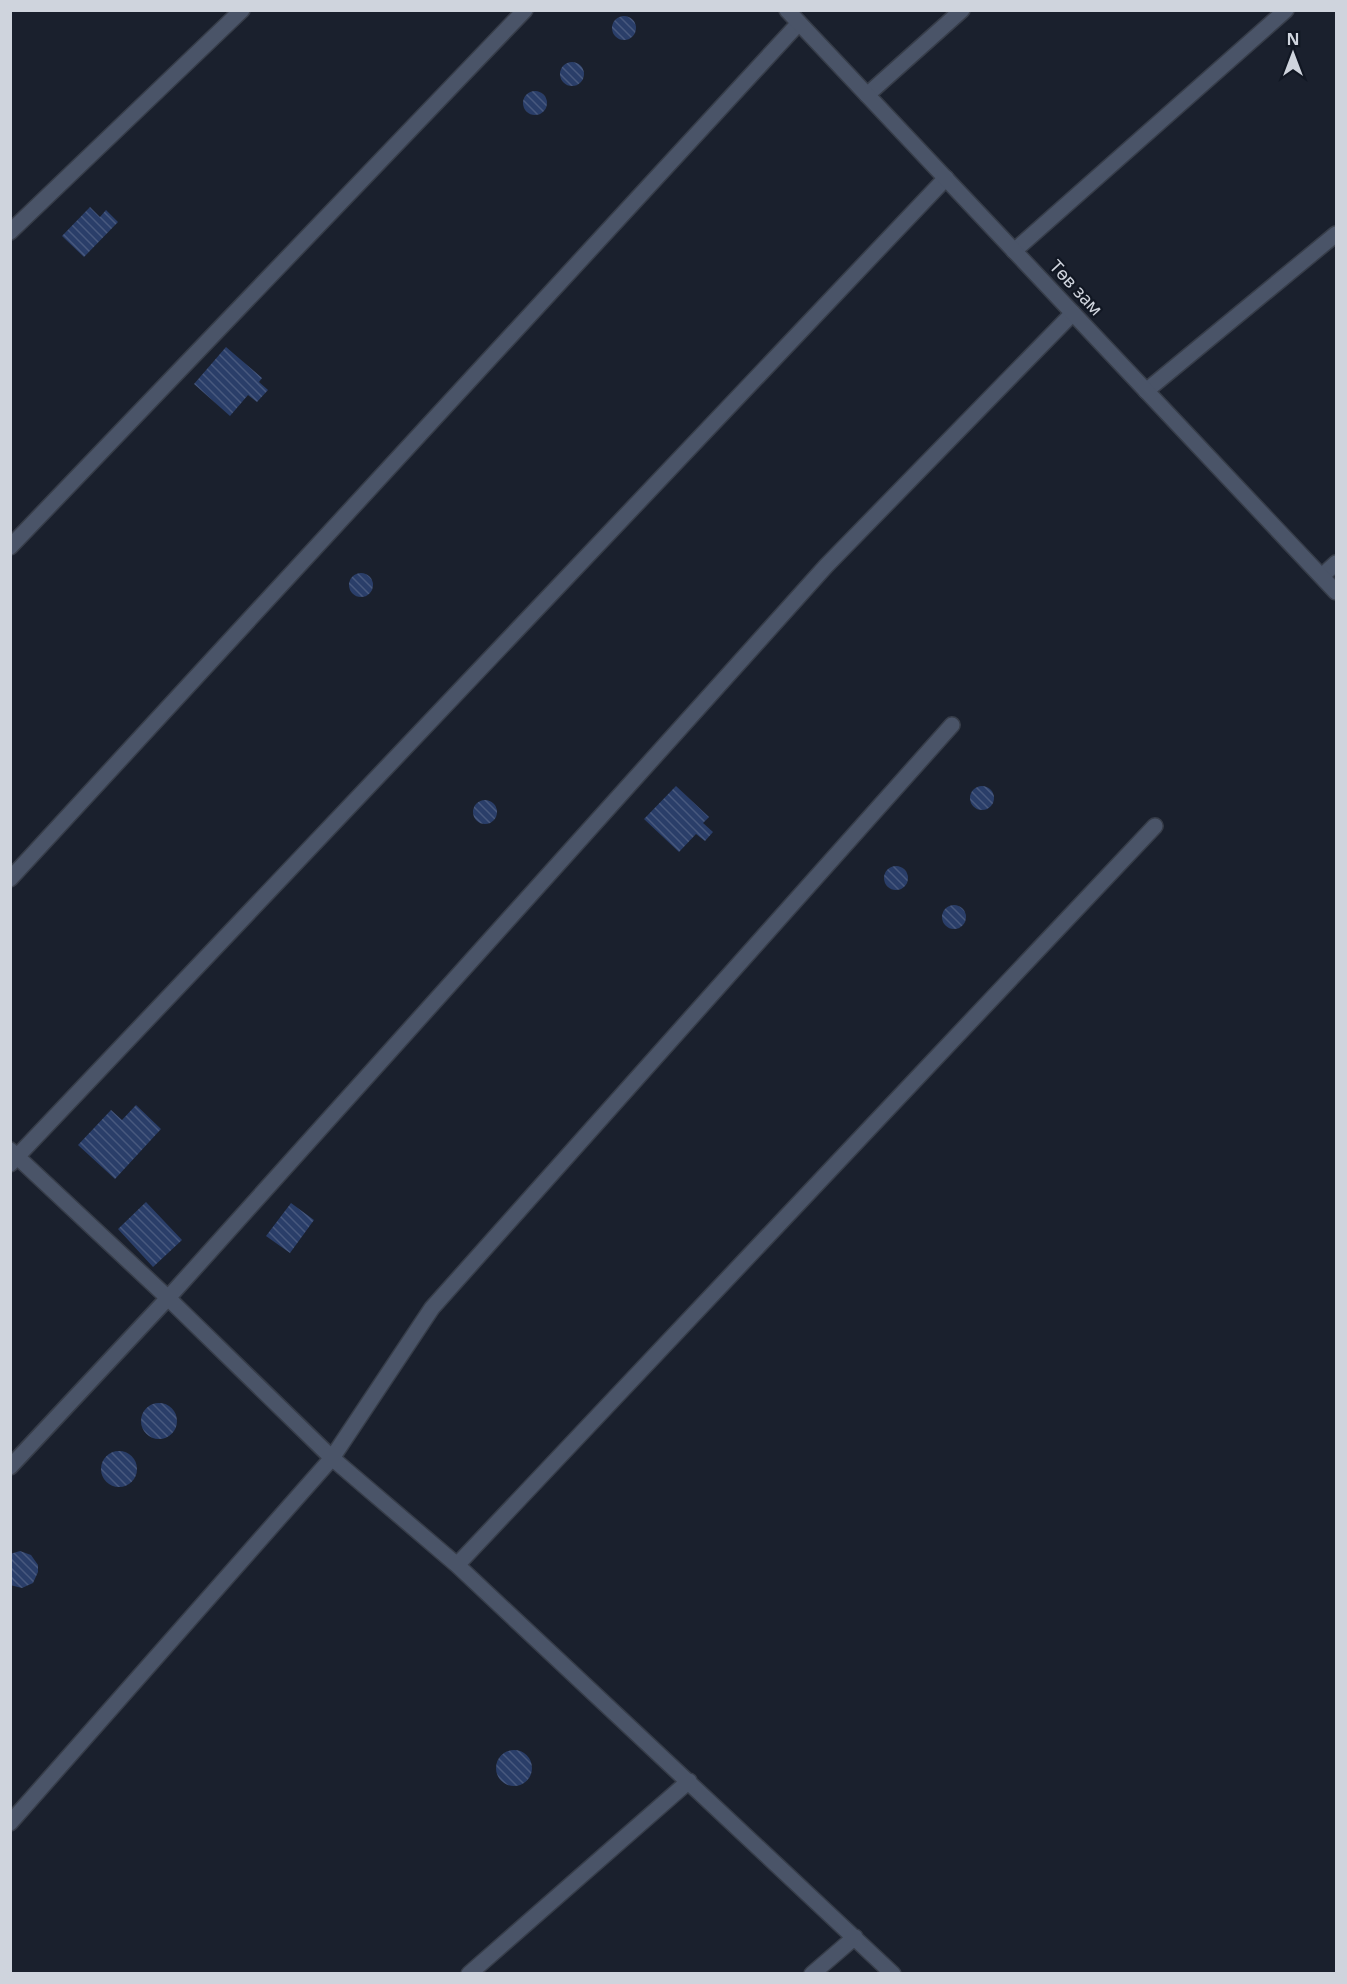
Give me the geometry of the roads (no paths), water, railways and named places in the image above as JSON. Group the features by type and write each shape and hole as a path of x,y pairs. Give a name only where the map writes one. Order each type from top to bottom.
{"street":[{"path":"10,232 242,10"},
{"path":"10,547 525,10"},
{"name":"Төв зам","path":"787,10 1336,592"},
{"path":"867,94 962,10"},
{"path":"1014,251 1286,10"},
{"path":"10,879 799,23"},
{"path":"892,1974 457,1565 332,1458 168,1298 13,1157 946,178"},
{"path":"1146,391 1336,234"},
{"path":"10,1467 168,1298 826,566 1073,313"},
{"path":"1322,576 1336,563"},
{"path":"10,1823 332,1458 432,1308 952,725"},
{"path":"457,1565 1155,826"},
{"path":"469,1974 689,1781"},
{"path":"812,1974 855,1937"}]}
